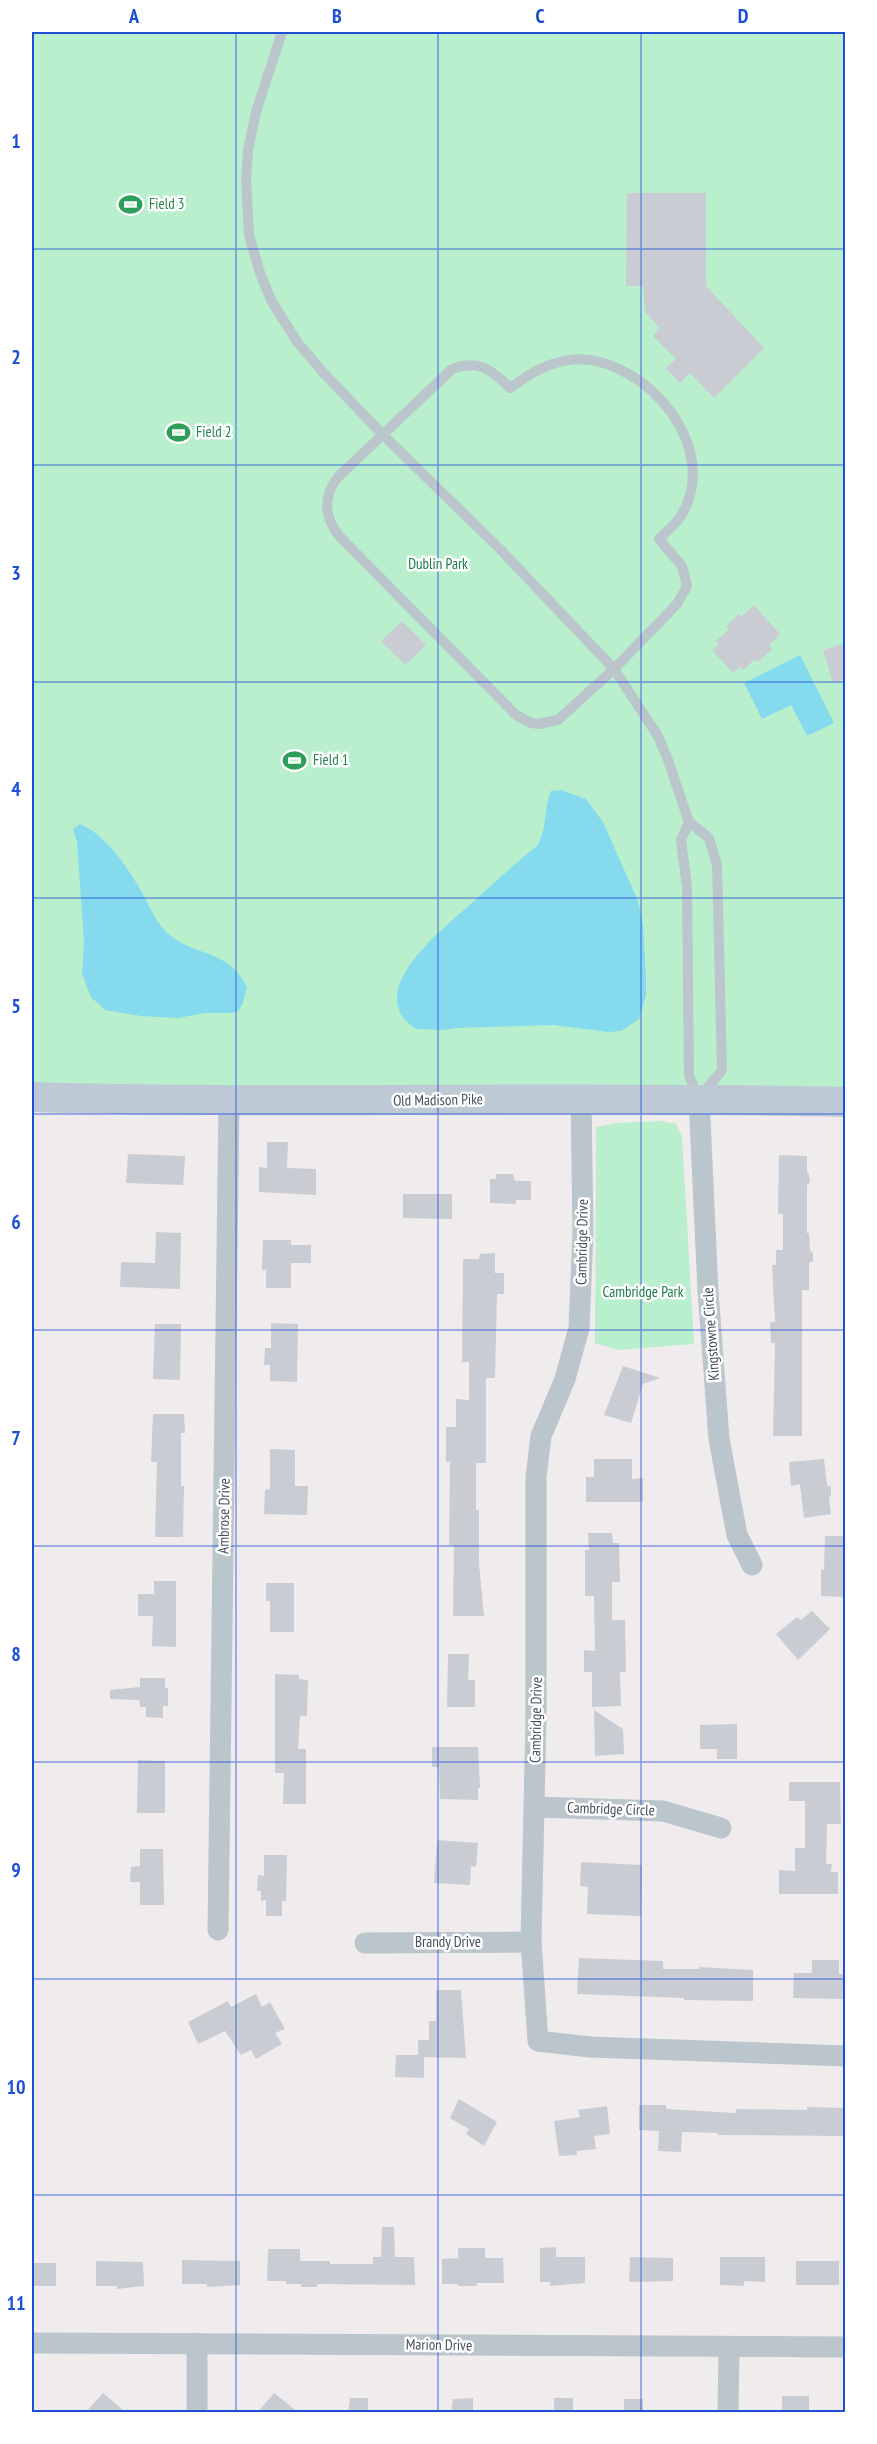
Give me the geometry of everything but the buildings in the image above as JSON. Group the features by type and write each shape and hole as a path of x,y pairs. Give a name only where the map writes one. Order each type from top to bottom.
{"main road":[{"name":"Old Madison Pike","path":"32,1097 229,1101 699,1098 846,1102"}],"street":[{"name":"Cambridge Drive","path":"581,1098 584,1232 579,1328 565,1379 541,1436 536,1477 531,1942 538,2041 590,2047 846,2056"},
{"name":"Kingstowne Circle","path":"699,1098 707,1279 719,1439 737,1534 752,1565"},
{"name":"Ambrose Drive","path":"218,1930 229,1101"},
{"name":"Cambridge Circle","path":"534,1807 663,1811 721,1828"},
{"name":"Brandy Drive","path":"365,1942 531,1942"},
{"name":"Marion Drive","path":"32,2343 846,2347"},
{"path":"197,2343 197,2412"},
{"path":"728,2412 729,2348"}],"lane":[{"path":"282,32 256,112 248,150 246,208 252,248 272,302 298,343 321,370 382,434 499,548 614,669 658,736 689,822 709,838 718,879 722,1070 699,1098 689,1076 687,887 681,840 689,822"},
{"path":"587,359 610,365 630,374 667,407 682,428 692,474 689,496 681,516 659,539 682,566 687,586 677,604 614,669 558,720 539,724 531,723 516,715 340,537 328,519 328,496 333,484 446,373 467,365 487,368 510,388 531,372 548,364 587,359"}],"green space":[{"name":"Dublin Park","path":"32,32 845,32 845,1096 150,1091 32,1082 34,610 32,585"},
{"name":"Cambridge Park","path":"662,1121 676,1124 682,1136 694,1344 618,1350 595,1343 596,1127 615,1123"}],"water":[{"path":"800,655 834,723 807,736 791,705 762,719 744,683"},
{"path":"561,790 586,799 603,822 638,901 643,925 646,977 646,995 639,1019 621,1031 609,1032 553,1025 416,1029 402,1016 397,1001 400,985 408,969 434,937 537,846 543,832 551,791"},
{"path":"80,824 97,834 120,858 157,921 166,932 188,946 221,960 240,975 247,988 238,1011 205,1013 178,1018 141,1016 105,1010 91,997 82,974 84,941 77,842 73,829"}],"place":[{"name":"Field 3","path":"131,204"},
{"name":"Field 2","path":"178,432"},
{"name":"Field 1","path":"295,760"}]}
